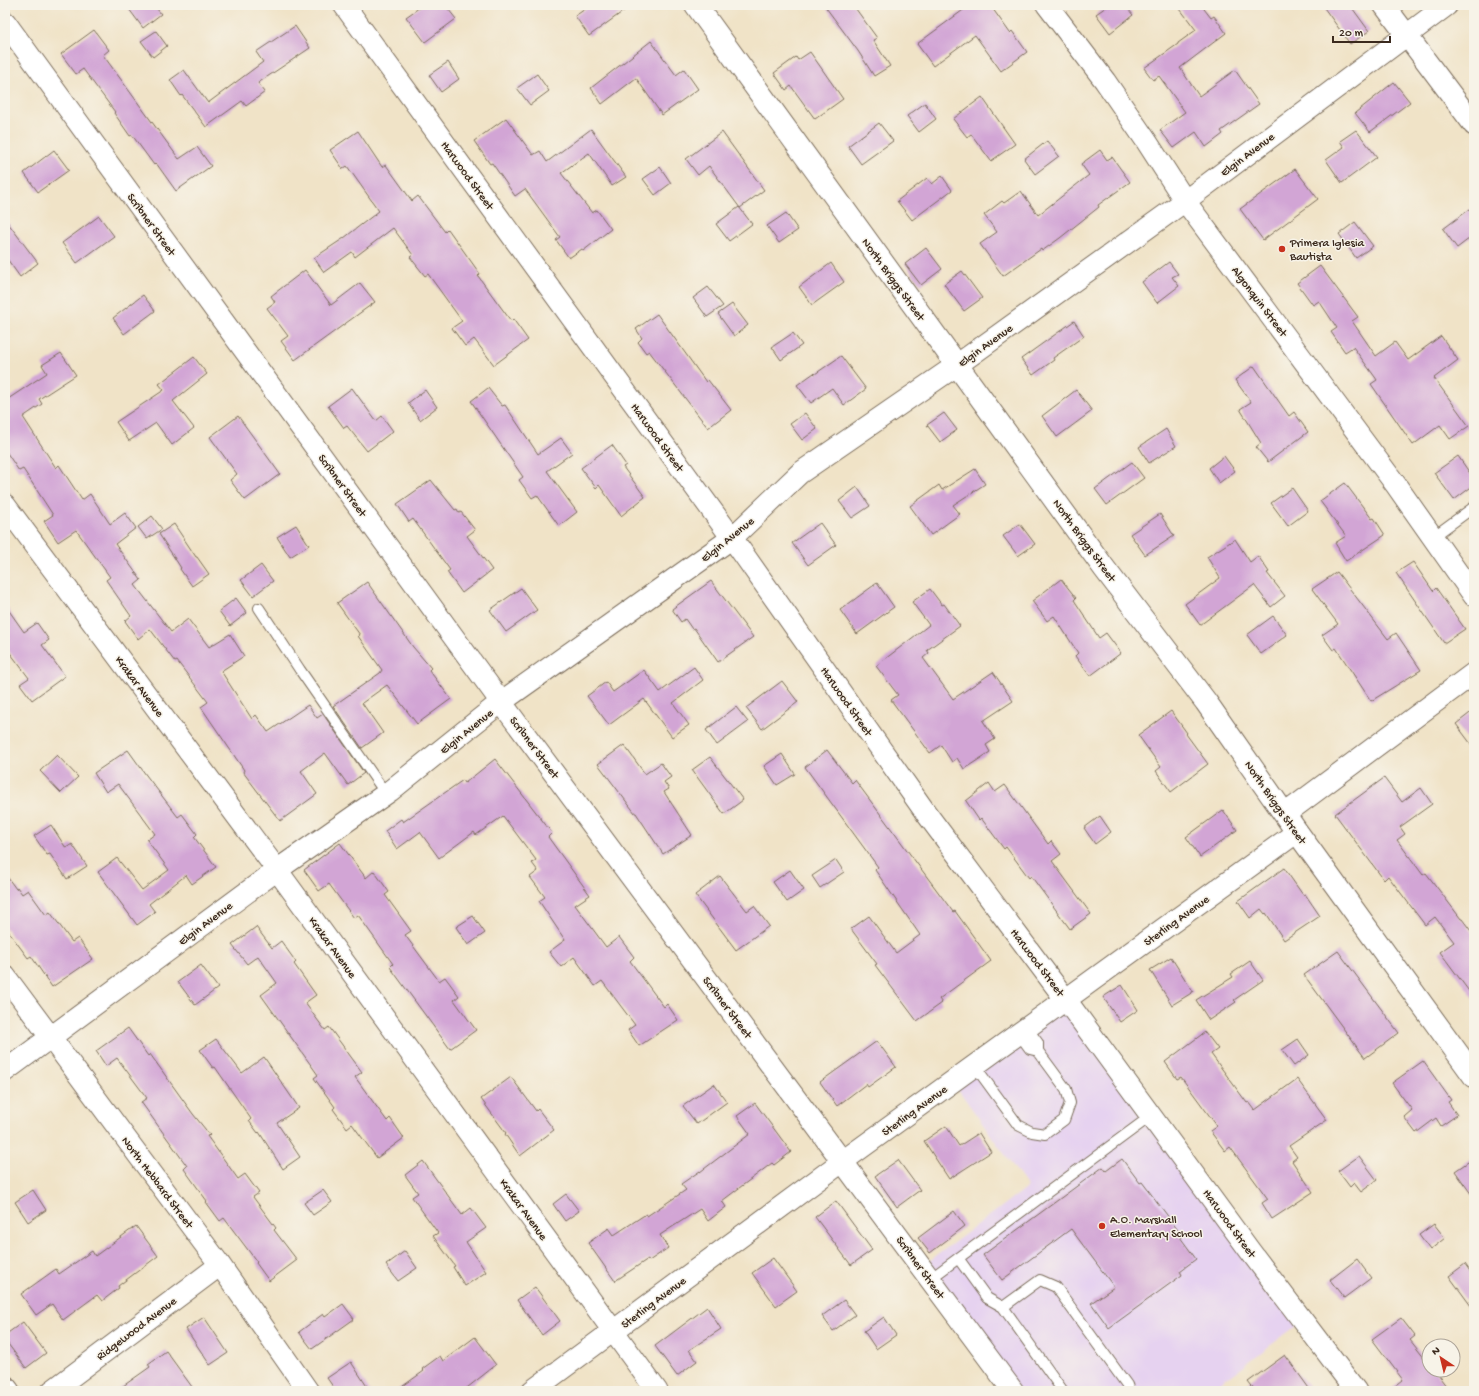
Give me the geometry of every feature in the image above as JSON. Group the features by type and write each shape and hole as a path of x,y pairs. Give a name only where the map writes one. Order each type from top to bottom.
{"street":[{"name":"Harwood Street","path":"344,5 732,538 926,813 1066,1000 1250,1251 1356,1391"},
{"name":"North Briggs Street","path":"696,5 1104,568 1206,702 1297,832 1474,1076"},
{"name":"Algonquin Street","path":"1047,5 1105,81 1185,201 1396,485 1474,596"},
{"path":"1384,5 1474,125"},
{"name":"Elgin Avenue","path":"5,1071 277,870 386,794 501,702 732,538 800,474 957,365 1185,201 1447,5"},
{"name":"Scribner Street","path":"5,22 501,702 1013,1391"},
{"name":"Krakar Avenue","path":"5,505 277,870 657,1391"},
{"path":"1285,814 1474,672"},
{"name":"Sterling Avenue","path":"532,1391 614,1332 843,1161 1297,832"},
{"name":"North Hebbard Street","path":"5,976 220,1265 308,1391"},
{"name":"Ridgewood Avenue","path":"52,1391 220,1265"},
{"path":"5,1386 9,1391"}],"lane":[{"path":"1433,537 1474,507"},
{"path":"259,608 386,794"},
{"path":"975,1066 1018,1125 1032,1132 1045,1134 1064,1120 1070,1103 1066,1089 1038,1051 1030,1049 1023,1031"},
{"path":"930,1279 1151,1116"},
{"path":"958,1258 987,1298 1003,1307 1063,1391"},
{"path":"1003,1307 1040,1280 1056,1287 1127,1385 1129,1391"}],"shaded area":[{"name":"A.O. Marshall Elementary School","path":"1065,1005 1300,1323 1210,1391 1017,1391 924,1265 1028,1187 955,1085"}],"building":[{"path":"126,5 154,5 161,14 143,28"},
{"path":"423,5 445,5 456,19 425,42 406,17"},
{"path":"591,5 632,5 589,36 575,16"},
{"path":"824,5 853,5 877,38 873,40 890,66 874,76 858,51"},
{"path":"970,5 990,5 1010,33 1012,31 1027,52 1001,71 975,35 933,66 917,44"},
{"path":"1109,5 1125,5 1133,15 1110,33 1096,14"},
{"path":"1177,5 1201,5 1211,18 1214,16 1226,33 1180,68 1199,96 1235,70 1259,104 1221,131 1223,134 1206,147 1196,132 1174,148 1160,130 1185,112 1159,76 1153,80 1144,68 1196,30"},
{"path":"1322,5 1350,5 1369,31 1350,44"},
{"path":"295,26 310,48 258,83 265,92 246,106 242,101 206,127 170,80 184,70 208,103 263,62 256,52"},
{"path":"94,30 109,50 103,55 179,159 197,147 211,166 176,191 156,163 154,165 132,135 130,136 114,113 115,112 83,69 76,74 61,54"},
{"path":"156,31 167,46 153,57 141,41"},
{"path":"651,41 676,75 684,69 698,89 662,115 636,78 602,104 591,88"},
{"path":"810,52 843,99 815,119 791,86 786,90 774,73 796,57 798,60"},
{"path":"448,62 459,79 441,92 429,75"},
{"path":"537,74 549,91 530,105 517,88"},
{"path":"1394,82 1410,102 1370,132 1355,113"},
{"path":"982,97 1015,144 991,161 971,134 967,137 953,119"},
{"path":"925,103 936,119 919,132 907,116"},
{"path":"506,118 533,155 540,151 547,162 591,129 626,177 612,186 589,153 561,173 592,213 597,210 611,229 583,251 582,249 569,258 556,240 560,237 525,189 515,196 492,163 490,164 474,141"},
{"path":"879,123 893,141 861,164 848,146"},
{"path":"1356,130 1377,157 1342,183 1326,160 1344,147 1340,141"},
{"path":"358,131 382,167 386,165 412,201 418,196 445,232 448,229 480,274 478,276 511,321 513,319 528,340 494,365 474,339 465,346 452,328 462,321 428,274 425,276 410,257 413,255 393,228 355,257 352,252 324,272 314,258 344,238 379,211 347,166 343,169 330,150"},
{"path":"722,132 764,190 740,208 709,166 698,175 686,159"},
{"path":"1047,141 1059,156 1035,174 1024,159"},
{"path":"54,150 69,170 38,192 24,173"},
{"path":"1100,150 1107,160 1112,157 1130,182 1098,205 1099,207 1060,238 1042,251 1041,249 1003,276 980,244 997,232 984,215 1002,201 1004,203 1021,191 1038,215 1089,175 1081,164"},
{"path":"660,167 671,183 655,195 643,179"},
{"path":"1295,169 1318,199 1263,240 1240,209"},
{"path":"942,176 952,190 912,220 897,201 927,178 932,184"},
{"path":"1474,206 1474,235 1457,248 1443,229"},
{"path":"739,207 752,224 729,241 716,224"},
{"path":"786,213 798,230 779,243 767,226"},
{"path":"99,216 114,236 77,263 62,243"},
{"path":"5,219 38,263 20,277 5,256"},
{"path":"1355,222 1373,246 1356,258 1339,234"},
{"path":"926,248 942,269 921,285 905,264"},
{"path":"1169,262 1178,274 1172,277 1179,286 1157,303 1142,282"},
{"path":"831,263 844,282 812,305 799,287"},
{"path":"1320,266 1358,317 1352,321 1376,356 1395,342 1408,360 1441,336 1458,360 1434,378 1469,426 1450,439 1440,425 1413,445 1371,384 1377,380 1375,377 1353,347 1345,352 1331,332 1337,328 1319,301 1313,305 1297,283"},
{"path":"305,270 331,305 360,283 375,302 295,360 281,341 288,336 267,308 275,302 271,296"},
{"path":"962,271 982,298 964,311 944,284"},
{"path":"708,287 723,306 707,317 693,298"},
{"path":"143,295 155,311 124,334 113,318"},
{"path":"732,304 748,325 734,336 718,314"},
{"path":"657,314 706,382 708,380 731,410 708,428 649,351 646,353 638,342 642,338 636,329"},
{"path":"1074,321 1084,336 1053,358 1054,360 1033,375 1021,359"},
{"path":"793,333 802,345 781,360 772,347"},
{"path":"61,353 76,375 39,399 42,404 23,417 56,468 59,465 82,500 90,494 110,524 125,513 136,528 115,544 141,580 135,585 171,632 188,619 209,647 230,634 244,656 221,671 252,719 256,715 268,732 308,705 317,718 323,714 364,773 348,785 325,753 301,771 317,794 280,821 243,772 244,770 201,707 208,702 177,661 175,662 150,629 138,639 125,621 131,616 106,580 110,577 76,530 58,542 44,521 53,515 23,469 19,471 5,450 5,401 47,373 42,365"},
{"path":"841,356 866,389 844,405 832,388 811,403 797,385"},
{"path":"194,357 207,374 173,401 194,428 172,445 156,423 129,441 116,422 164,390 159,384"},
{"path":"1254,366 1289,416 1294,412 1308,432 1268,462 1256,447 1261,443 1240,409 1251,402 1235,380"},
{"path":"352,388 376,421 382,416 393,431 367,451 347,426 344,428 328,406"},
{"path":"488,388 502,406 505,405 538,454 561,438 572,453 547,471 577,512 559,526 537,495 532,498 519,480 523,477 471,401"},
{"path":"425,390 437,407 420,420 408,403"},
{"path":"1076,390 1092,411 1057,437 1042,416"},
{"path":"805,413 817,429 802,440 790,424"},
{"path":"944,413 957,430 940,442 927,425"},
{"path":"238,416 280,474 245,500 230,480 237,474 210,437"},
{"path":"1166,429 1176,446 1149,463 1139,447"},
{"path":"612,445 626,465 623,467 645,497 621,516 599,485 596,488 581,468"},
{"path":"1224,456 1235,471 1219,483 1209,468"},
{"path":"1458,456 1474,479 1474,485 1454,500 1434,473"},
{"path":"1132,462 1144,478 1107,505 1095,489"},
{"path":"975,469 985,484 953,505 960,514 931,535 910,506 939,485 942,490"},
{"path":"431,480 455,510 457,509 459,513 461,512 475,530 467,536 492,570 462,593 447,572 450,570 413,519 409,522 397,504"},
{"path":"1345,483 1372,519 1374,518 1385,535 1346,561 1335,543 1346,536 1320,501"},
{"path":"857,487 870,506 852,518 839,501"},
{"path":"1292,488 1308,511 1288,526 1271,503"},
{"path":"1160,514 1174,536 1145,555 1130,534"},
{"path":"152,516 162,529 147,539 138,527"},
{"path":"820,523 836,545 808,565 792,543"},
{"path":"174,524 209,574 192,586 159,534"},
{"path":"1020,524 1035,544 1018,556 1003,536"},
{"path":"296,525 309,545 290,557 277,537"},
{"path":"1235,539 1250,562 1258,556 1269,572 1267,573 1285,596 1271,607 1254,585 1200,625 1185,604 1220,578 1207,557"},
{"path":"1413,562 1433,591 1436,588 1465,629 1444,643 1396,573"},
{"path":"261,565 273,581 253,596 241,580"},
{"path":"1337,572 1388,639 1396,633 1421,670 1371,701 1336,648 1333,650 1322,635 1338,624 1312,589"},
{"path":"1061,579 1076,598 1074,600 1099,638 1106,633 1121,653 1090,676 1075,656 1078,653 1054,616 1047,621 1032,601"},
{"path":"711,581 753,637 718,662 694,628 692,629 685,619 681,622 672,609"},
{"path":"367,582 413,647 431,668 429,670 451,699 417,724 387,685 362,703 383,733 362,748 333,706 380,673 382,670 358,636 360,635 337,603"},
{"path":"877,583 894,607 857,634 840,610"},
{"path":"521,588 537,610 506,632 490,610"},
{"path":"930,589 942,605 944,604 960,626 927,650 929,653 923,658 953,699 993,672 1013,701 983,721 995,739 986,745 990,752 964,769 957,758 952,762 941,745 930,753 891,700 898,695 876,666 929,625 912,602"},
{"path":"236,598 247,613 230,626 219,611"},
{"path":"5,605 24,632 37,623 49,640 42,645 65,676 32,700 20,684 29,678 5,646"},
{"path":"1273,616 1287,635 1261,654 1247,635"},
{"path":"694,667 703,680 673,703 689,725 672,737 644,699 609,725 587,696 606,682 613,692 644,670 660,692"},
{"path":"782,681 798,702 762,729 746,708"},
{"path":"736,707 748,722 717,745 706,730"},
{"path":"1474,710 1474,748 1456,724"},
{"path":"1171,711 1208,764 1171,792 1156,771 1161,767 1138,735"},
{"path":"624,745 645,774 661,763 671,777 664,782 669,789 664,792 692,835 663,854 636,813 598,764"},
{"path":"128,750 178,817 182,814 197,834 194,837 216,867 192,884 186,875 149,904 155,912 137,925 98,872 117,858 142,890 169,870 147,840 155,834 118,784 106,792 94,773"},
{"path":"827,750 852,783 855,780 953,912 955,911 991,961 939,999 942,1003 917,1021 875,965 877,964 851,929 869,916 896,953 920,935 875,870 878,867 805,767"},
{"path":"782,754 795,774 777,785 764,766"},
{"path":"57,755 78,777 61,793 40,771"},
{"path":"710,757 743,800 724,814 692,770"},
{"path":"495,759 552,833 548,837 590,895 575,905 606,947 619,937 634,957 630,961 664,1007 667,1004 678,1020 639,1046 628,1030 635,1025 602,981 595,986 574,957 561,967 549,952 565,940 539,901 545,897 530,877 538,871 532,863 536,860 503,816 476,835 474,832 439,858 420,832 397,849 385,831 401,819 403,822 463,780 465,783"},
{"path":"1384,778 1402,802 1421,788 1432,804 1400,827 1405,834 1397,840 1423,875 1426,873 1474,935 1474,998 1440,952 1454,942 1435,917 1425,925 1388,876 1384,880 1335,814"},
{"path":"989,783 995,792 1005,785 1048,844 1051,841 1061,854 1052,861 1091,914 1070,929 1031,876 1029,878 1006,847 1004,849 981,818 979,820 966,801"},
{"path":"1223,810 1237,830 1200,857 1186,837"},
{"path":"1100,816 1111,832 1095,844 1084,828"},
{"path":"51,825 66,848 72,844 87,866 67,879 50,854 47,855 34,836"},
{"path":"340,843 366,878 374,871 389,892 385,895 411,931 405,935 439,981 445,977 459,996 454,1000 476,1030 450,1049 390,967 393,964 358,915 354,918 329,884 319,891 304,870"},
{"path":"836,860 844,872 820,888 812,876"},
{"path":"1284,868 1320,916 1284,940 1266,913 1265,914 1261,909 1250,918 1238,901"},
{"path":"790,870 804,890 787,902 773,882"},
{"path":"5,874 16,889 17,887 22,894 28,890 46,915 50,912 72,942 78,938 93,959 52,987 31,956 28,958 5,927"},
{"path":"720,876 747,911 754,906 769,926 736,950 695,895"},
{"path":"473,916 485,933 468,945 456,927"},
{"path":"256,927 272,948 281,941 296,962 294,964 316,995 305,1003 325,1030 329,1027 362,1072 355,1077 387,1121 390,1118 404,1138 377,1158 352,1124 347,1128 333,1109 335,1107 314,1078 318,1075 261,995 277,983 258,956 247,964 232,945"},
{"path":"1338,951 1399,1033 1365,1058 1304,975"},
{"path":"1171,957 1193,992 1172,1005 1150,970"},
{"path":"1250,961 1263,980 1234,1000 1236,1002 1209,1020 1196,1000 1233,977 1231,974"},
{"path":"201,965 218,988 195,1005 178,982"},
{"path":"1122,985 1138,1010 1120,1022 1103,997"},
{"path":"128,1028 148,1056 150,1054 210,1135 207,1136 238,1179 245,1174 259,1193 253,1197 276,1228 274,1230 297,1260 269,1281 256,1263 257,1262 224,1218 220,1221 206,1202 207,1201 184,1169 187,1166 141,1102 147,1098 117,1058 106,1066 96,1051"},
{"path":"1205,1032 1218,1049 1211,1054 1247,1103 1249,1102 1255,1110 1297,1079 1327,1120 1289,1146 1297,1157 1292,1161 1313,1192 1272,1219 1262,1203 1268,1199 1230,1147 1225,1151 1210,1131 1217,1126 1181,1077 1177,1079 1165,1062"},
{"path":"216,1039 242,1073 264,1057 299,1108 277,1123 300,1157 283,1169 259,1132 258,1133 249,1121 251,1119 215,1067 213,1068 200,1050"},
{"path":"1298,1039 1309,1055 1294,1066 1282,1050"},
{"path":"877,1041 896,1067 868,1087 866,1084 837,1106 820,1082"},
{"path":"1423,1061 1451,1100 1448,1102 1457,1115 1441,1126 1436,1118 1416,1133 1404,1117 1412,1110 1392,1083"},
{"path":"511,1077 536,1111 538,1109 554,1130 520,1156 505,1134 506,1133 481,1099"},
{"path":"714,1084 727,1102 697,1124 683,1106"},
{"path":"755,1103 791,1152 774,1165 772,1163 722,1201 726,1207 708,1221 700,1209 660,1235 668,1248 649,1261 648,1259 615,1281 588,1243 609,1228 614,1235 646,1214 647,1216 686,1190 681,1184 700,1172 750,1134 737,1116"},
{"path":"946,1126 959,1146 979,1133 991,1152 949,1179 924,1141"},
{"path":"1359,1156 1377,1180 1361,1192 1354,1183 1350,1187 1338,1171"},
{"path":"1474,1158 1474,1198 1455,1171"},
{"path":"1122,1159 1167,1215 1182,1236 1180,1237 1196,1259 1180,1271 1182,1275 1109,1328 1091,1303 1114,1287 1071,1229 1002,1280 983,1255 1103,1167 1106,1171"},
{"path":"898,1160 920,1190 897,1207 875,1176"},
{"path":"423,1161 462,1215 471,1208 486,1228 466,1242 486,1272 465,1286 453,1267 455,1266 433,1236 438,1233 412,1197 418,1193 405,1175"},
{"path":"33,1190 46,1210 28,1222 15,1202"},
{"path":"323,1190 332,1202 313,1215 304,1203"},
{"path":"566,1194 579,1211 565,1221 553,1204"},
{"path":"836,1201 872,1250 851,1265 815,1217"},
{"path":"954,1211 965,1226 930,1253 918,1238"},
{"path":"1434,1224 1445,1238 1430,1250 1419,1235"},
{"path":"136,1226 158,1256 118,1286 119,1288 102,1301 97,1295 63,1320 52,1304 36,1315 21,1294 56,1269 59,1274 92,1251 95,1256"},
{"path":"405,1251 417,1268 398,1281 386,1265"},
{"path":"773,1258 797,1291 776,1306 752,1273"},
{"path":"1357,1259 1371,1278 1344,1298 1330,1280"},
{"path":"1465,1264 1474,1277 1474,1310 1449,1276"},
{"path":"535,1287 560,1321 542,1335 517,1300"},
{"path":"844,1300 855,1315 833,1331 822,1316"},
{"path":"343,1304 354,1319 312,1349 299,1332 323,1314 325,1317"},
{"path":"707,1307 721,1329 689,1350 697,1361 677,1376 655,1346"},
{"path":"204,1317 228,1353 210,1365 186,1329"},
{"path":"884,1317 896,1335 876,1349 864,1331"},
{"path":"1401,1318 1415,1336 1410,1340 1421,1354 1421,1378 1440,1378 1450,1391 1389,1391 1403,1380 1372,1339"},
{"path":"23,1322 46,1353 26,1368 5,1340 5,1335"},
{"path":"475,1337 496,1365 463,1391 396,1391 424,1371 422,1369 440,1356 443,1361"},
{"path":"166,1351 195,1391 116,1391 150,1367 148,1364"},
{"path":"1285,1355 1311,1391 1255,1391 1248,1382"},
{"path":"351,1362 370,1391 336,1391 327,1378"}],"place":[{"name":"Primera Iglesia Bautista","path":"1282,249"},
{"name":"A.O. Marshall Elementary School","path":"1102,1226"}]}
